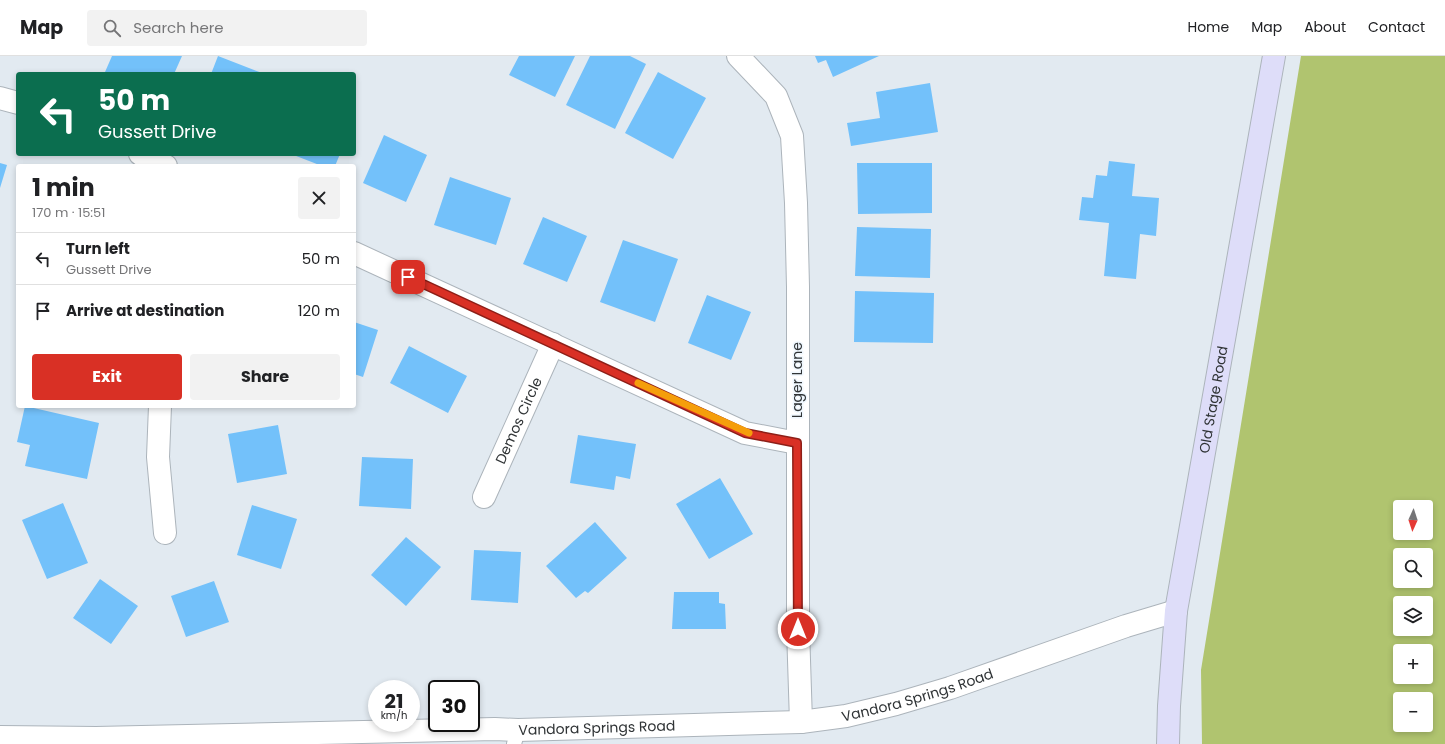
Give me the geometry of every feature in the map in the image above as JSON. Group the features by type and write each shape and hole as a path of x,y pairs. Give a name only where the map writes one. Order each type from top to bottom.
{"main road":[{"name":"Old Stage Road","path":"1168,744 1169,706 1176,611 1274,56"}],"street":[{"name":"Lager Lane","path":"738,56 776,96 792,136 797,249 798,629 801,722"},
{"path":"0,98 16,103"},
{"path":"144,156 162,164"},
{"path":"356,254 745,433 797,443"},
{"name":"Demos Circle","path":"484,497 554,344"},
{"path":"160,408 158,457 165,533"},
{"name":"Vandora Springs Road","path":"0,737 104,738 488,730 516,737 801,722 846,716 896,704 950,688 1126,626 1176,611"}],"green space":[{"path":"1301,56 1445,56 1445,744 1202,744 1201,670"}],"building":[{"path":"112,56 182,56 175,72 105,72"},
{"path":"218,56 259,72 212,72"},
{"path":"519,56 575,56 555,97 509,75"},
{"path":"590,56 630,56 646,64 615,129 566,105"},
{"path":"815,56 879,56 833,77 826,60 818,63"},
{"path":"658,72 706,98 673,159 625,133"},
{"path":"930,83 938,132 851,146 847,123 880,118 876,92"},
{"path":"384,135 427,155 406,202 363,183"},
{"path":"296,156 339,156 336,164 317,164"},
{"path":"1109,161 1135,164 1132,196 1159,198 1156,236 1140,234 1136,279 1104,276 1109,223 1079,220 1082,197 1093,198 1096,175 1107,176"},
{"path":"0,163 7,165 0,188"},
{"path":"857,163 932,163 932,213 858,214"},
{"path":"450,177 511,198 496,245 434,225"},
{"path":"543,217 587,236 567,282 523,264"},
{"path":"857,227 931,229 930,278 855,276"},
{"path":"623,240 678,259 655,322 600,302"},
{"path":"855,291 934,293 933,343 854,342"},
{"path":"707,295 751,312 731,360 688,343"},
{"path":"356,323 378,330 363,377 356,375"},
{"path":"409,346 467,376 448,413 390,383"},
{"path":"25,408 34,408 99,423 87,479 25,466 30,445 17,442"},
{"path":"278,425 287,474 237,483 228,434"},
{"path":"578,435 636,444 630,479 616,476 614,490 570,483"},
{"path":"362,457 413,459 411,509 359,506"},
{"path":"720,478 753,534 709,559 676,504"},
{"path":"63,503 88,563 47,579 22,520"},
{"path":"252,505 297,519 281,569 237,555"},
{"path":"595,522 627,558 588,593 585,591 576,598 546,566"},
{"path":"406,537 441,567 406,606 371,575"},
{"path":"474,550 521,552 518,603 471,600"},
{"path":"100,579 138,606 111,644 73,618"},
{"path":"214,581 229,622 186,637 171,596"},
{"path":"674,592 719,592 719,603 725,604 726,629 672,629"}],"slow traffic":[{"path":"638,383 745,433 749,433"}],"route":[{"path":"408,277 745,433 797,443 798,629"}]}
